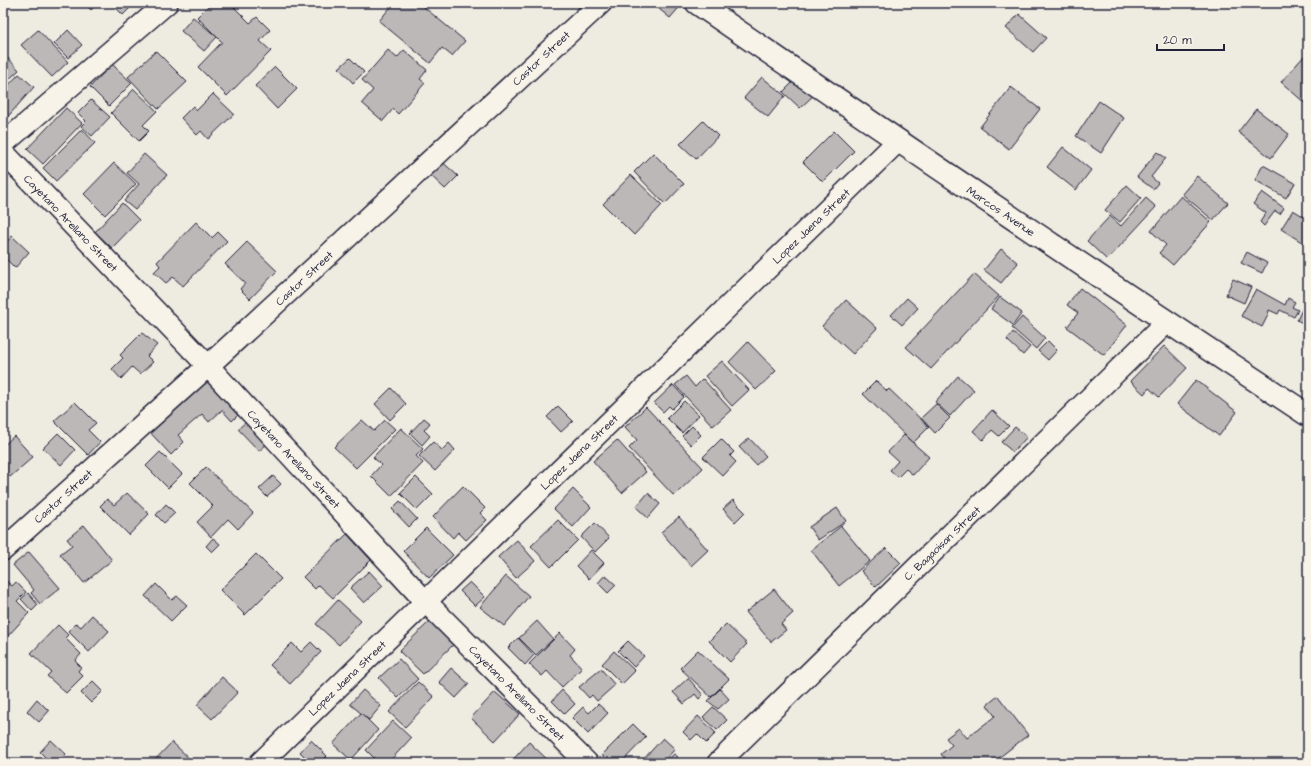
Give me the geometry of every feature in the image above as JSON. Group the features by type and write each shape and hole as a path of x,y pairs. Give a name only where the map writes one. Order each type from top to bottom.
{"main road":[{"name":"Marcos Avenue","path":"697,3 898,141 1308,415"}],"street":[{"path":"3,144 166,3"},
{"name":"Castor Street","path":"3,550 208,366 601,3"},
{"name":"Lopez Jaena Street","path":"260,763 898,141"},
{"name":"Cayetano Arellano Street","path":"3,152 208,366 425,602 587,763"},
{"name":"C. Bagaoisan Street","path":"718,763 1167,322"}],"building":[{"path":"84,3 98,3 91,10"},
{"path":"111,3 135,3 123,15"},
{"path":"211,3 230,3 250,23 257,17 270,30 260,41 271,51 227,96 198,67 222,42 197,17"},
{"path":"394,3 419,3 465,41 452,56 442,48 430,63 379,21"},
{"path":"652,3 683,3 670,18"},
{"path":"1019,14 1046,38 1033,52 1006,28"},
{"path":"193,17 217,37 204,51 181,31"},
{"path":"38,30 68,62 52,77 21,45"},
{"path":"68,30 82,45 68,58 54,44"},
{"path":"388,50 397,58 404,50 427,70 420,79 425,83 398,114 393,109 383,121 362,103 373,90 362,80"},
{"path":"156,51 187,82 158,109 128,77"},
{"path":"3,53 19,70 3,85"},
{"path":"1305,55 1308,58 1307,105 1281,82"},
{"path":"350,58 364,72 353,83 339,68"},
{"path":"112,64 132,83 109,106 90,87"},
{"path":"275,67 297,89 277,109 255,86"},
{"path":"19,74 34,87 3,122 3,91"},
{"path":"799,76 816,93 800,108 783,92"},
{"path":"762,77 785,96 768,117 744,98"},
{"path":"1011,87 1040,109 1009,149 980,127"},
{"path":"134,89 157,111 143,125 149,131 139,141 111,113"},
{"path":"213,94 234,114 208,139 201,131 197,135 181,118 193,106 197,110"},
{"path":"91,100 110,117 92,136 81,126 86,121 78,113"},
{"path":"1099,101 1124,118 1101,153 1076,136"},
{"path":"66,108 82,123 43,164 27,149"},
{"path":"1256,109 1289,134 1271,158 1238,132"},
{"path":"703,121 718,136 696,159 680,144"},
{"path":"82,129 95,143 56,181 43,168"},
{"path":"834,131 854,151 823,182 803,162"},
{"path":"1063,147 1091,170 1076,190 1047,167"},
{"path":"1157,152 1166,158 1151,177 1158,183 1153,189 1137,177"},
{"path":"653,153 684,184 665,204 634,172"},
{"path":"144,154 167,175 135,210 124,201 139,184 127,173"},
{"path":"438,158 458,176 445,189 426,171"},
{"path":"114,163 136,184 105,215 84,194"},
{"path":"1263,165 1295,183 1286,198 1255,180"},
{"path":"631,175 662,205 634,235 603,204"},
{"path":"1197,176 1228,203 1213,220 1182,194"},
{"path":"1127,185 1141,198 1120,222 1105,210"},
{"path":"1262,192 1284,208 1280,214 1275,211 1264,226 1260,222 1266,213 1253,204"},
{"path":"1181,196 1211,222 1173,265 1159,253 1166,245 1151,231"},
{"path":"1146,198 1156,207 1107,260 1087,241 1110,216 1121,226"},
{"path":"122,203 139,220 112,248 95,232"},
{"path":"1293,210 1308,219 1308,246 1281,229"},
{"path":"196,222 212,238 218,232 227,241 183,286 173,277 166,283 154,272 160,266 157,262"},
{"path":"12,236 29,252 15,268 3,256 3,246"},
{"path":"247,242 277,271 250,299 240,289 245,283 225,264"},
{"path":"1001,249 1018,263 1001,283 984,270"},
{"path":"1247,252 1267,263 1262,273 1241,263"},
{"path":"974,274 999,296 931,369 906,347"},
{"path":"1233,279 1251,287 1244,303 1226,295"},
{"path":"1080,288 1127,325 1104,355 1067,327 1078,313 1067,305"},
{"path":"1256,289 1285,305 1288,298 1295,302 1292,307 1298,310 1294,317 1280,310 1278,314 1269,310 1262,327 1241,316"},
{"path":"1000,297 1022,313 1013,325 991,309"},
{"path":"1308,297 1308,326 1297,320"},
{"path":"907,298 918,308 902,325 891,315"},
{"path":"846,300 877,328 853,354 822,326"},
{"path":"1022,317 1045,338 1036,349 1012,328"},
{"path":"1013,332 1030,347 1023,355 1007,340"},
{"path":"142,333 157,345 147,356 153,362 140,374 132,367 121,379 112,369 123,358 120,355"},
{"path":"1048,341 1057,350 1048,360 1038,351"},
{"path":"748,342 776,371 756,390 729,362"},
{"path":"1164,346 1187,368 1159,397 1149,388 1144,394 1130,381"},
{"path":"722,361 749,390 732,406 705,376"},
{"path":"204,374 240,413 232,421 222,410 209,422 202,414 178,435 184,442 171,455 146,428"},
{"path":"686,376 695,387 703,379 731,410 713,426 675,385"},
{"path":"958,376 974,390 950,416 935,402"},
{"path":"1196,380 1237,412 1219,436 1177,404"},
{"path":"876,381 887,391 889,389 929,427 913,443 863,394"},
{"path":"673,385 684,397 672,409 669,406 663,412 654,403"},
{"path":"391,388 406,404 390,420 375,404"},
{"path":"684,401 699,415 682,433 667,418"},
{"path":"75,402 96,423 88,430 100,442 88,455 54,421"},
{"path":"936,404 950,418 935,433 921,418"},
{"path":"558,406 573,421 561,432 547,417"},
{"path":"646,407 703,468 674,496 629,448 637,440 625,427"},
{"path":"992,410 1009,426 999,436 992,430 983,440 973,431"},
{"path":"424,418 430,423 424,430 430,436 422,445 410,433"},
{"path":"248,420 262,434 259,438 266,445 259,451 238,429"},
{"path":"362,420 374,431 385,420 395,429 356,468 334,447"},
{"path":"692,426 701,435 691,445 682,436"},
{"path":"1015,427 1027,437 1013,452 1001,442"},
{"path":"401,428 423,449 416,456 423,463 391,496 371,476 381,465 373,457"},
{"path":"58,433 75,450 61,465 43,448"},
{"path":"904,435 929,457 913,475 906,469 898,477 890,470 898,461 888,452"},
{"path":"14,436 33,457 10,477 3,470 3,446"},
{"path":"749,438 766,456 756,465 739,447"},
{"path":"721,439 734,452 730,456 736,462 723,476 703,457"},
{"path":"617,440 646,472 622,493 593,461"},
{"path":"433,442 442,450 449,443 455,450 435,471 419,456"},
{"path":"160,452 182,474 168,488 146,466"},
{"path":"206,467 253,513 238,529 228,519 211,537 197,522 213,506 190,483"},
{"path":"273,476 281,484 267,497 259,489"},
{"path":"416,477 433,494 417,510 400,493"},
{"path":"463,486 485,508 480,513 487,520 466,540 458,532 453,538 433,517"},
{"path":"573,489 591,507 573,527 554,509"},
{"path":"127,493 149,514 129,535 100,506 107,499 114,505"},
{"path":"648,493 660,504 648,518 636,507"},
{"path":"733,500 745,512 735,522 723,509"},
{"path":"400,501 417,519 409,527 392,509"},
{"path":"166,504 175,513 164,523 156,515"},
{"path":"837,508 846,521 818,540 809,527"},
{"path":"679,517 708,550 691,566 661,532"},
{"path":"558,520 578,540 551,567 531,546"},
{"path":"595,523 609,538 595,552 581,537"},
{"path":"84,525 112,560 84,583 60,554 72,545 67,539"},
{"path":"841,526 870,561 839,586 811,550"},
{"path":"426,528 453,555 429,578 403,551"},
{"path":"347,534 371,560 333,598 319,585 315,589 303,577"},
{"path":"213,538 220,544 212,552 206,546"},
{"path":"517,540 535,561 516,578 498,557"},
{"path":"886,548 901,563 876,587 861,571"},
{"path":"591,550 604,563 589,579 576,566"},
{"path":"29,552 60,588 40,604 31,593 34,590 13,565"},
{"path":"256,554 281,579 245,615 220,590"},
{"path":"369,571 383,586 364,603 350,588"},
{"path":"605,575 616,585 608,593 598,583"},
{"path":"506,576 529,596 504,626 480,607"},
{"path":"3,578 12,586 16,582 26,592 17,601 29,613 6,638 3,636"},
{"path":"470,582 485,597 475,606 460,591"},
{"path":"156,584 172,600 177,596 187,605 171,621 145,596"},
{"path":"774,589 793,613 781,624 786,630 771,642 746,612"},
{"path":"28,593 38,605 32,611 21,599"},
{"path":"338,600 361,621 339,645 316,624"},
{"path":"92,615 109,631 89,652 68,631 76,623 81,627"},
{"path":"431,620 454,644 423,674 399,651"},
{"path":"537,621 553,639 536,655 519,638"},
{"path":"726,624 747,644 730,662 709,641"},
{"path":"58,625 68,635 65,638 81,654 75,661 81,667 78,671 83,676 66,693 47,676 51,672 31,653"},
{"path":"560,633 575,649 570,655 582,668 562,687 547,671 542,676 529,664"},
{"path":"518,638 534,655 525,665 508,648"},
{"path":"628,641 644,656 634,667 618,651"},
{"path":"311,642 321,652 290,684 270,665 292,643 301,652"},
{"path":"698,650 729,679 711,697 680,668"},
{"path":"614,651 635,671 622,684 602,664"},
{"path":"399,659 418,679 398,698 379,678"},
{"path":"451,668 469,684 456,698 439,682"},
{"path":"601,669 615,685 597,701 592,695 589,698 579,687"},
{"path":"222,677 238,692 212,719 197,705"},
{"path":"688,678 703,695 699,699 695,694 684,704 673,692"},
{"path":"93,681 103,691 91,703 81,693"},
{"path":"418,682 434,697 405,727 389,712"},
{"path":"720,689 729,699 718,709 708,701"},
{"path":"363,690 381,706 369,720 350,704"},
{"path":"562,690 575,704 565,714 552,701"},
{"path":"495,692 520,714 495,741 471,718"},
{"path":"998,696 1028,735 992,763 948,763 941,754 952,745 946,738 959,728 967,738 995,716 987,705"},
{"path":"37,699 49,711 39,722 27,711"},
{"path":"598,704 608,713 588,734 572,718 583,707 589,713"},
{"path":"713,707 727,720 717,730 703,717"},
{"path":"361,713 378,730 351,760 333,744"},
{"path":"698,716 716,733 706,743 697,734 691,740 683,732"},
{"path":"393,721 411,738 388,763 379,763 366,750"},
{"path":"633,724 646,737 621,763 610,763 602,755"},
{"path":"663,738 675,749 662,763 642,763 641,762"},
{"path":"51,740 66,754 58,763 51,763 40,752"},
{"path":"311,740 327,756 320,763 311,763 300,752"},
{"path":"172,742 194,763 152,763"},
{"path":"529,742 551,763 510,763"},
{"path":"674,754 678,757 675,760 679,763 665,763"}]}
